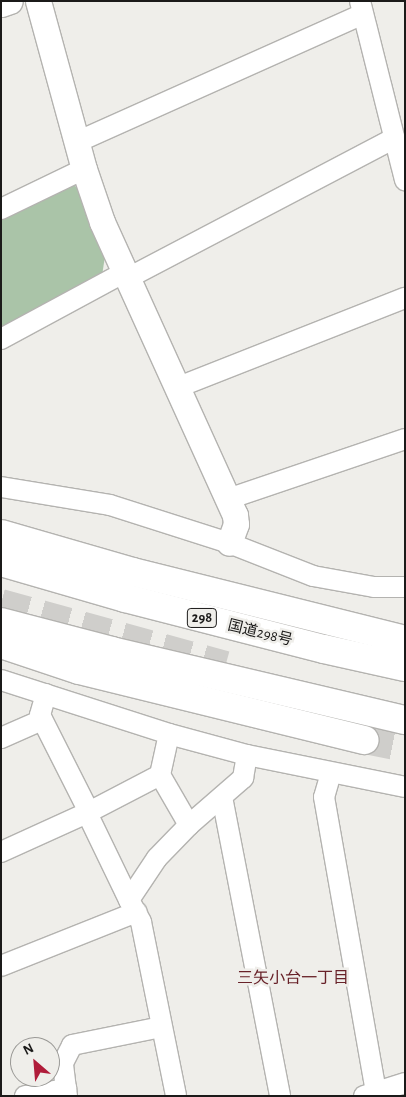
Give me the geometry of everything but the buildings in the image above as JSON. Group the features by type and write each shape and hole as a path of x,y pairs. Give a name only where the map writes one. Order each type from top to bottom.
{"highway":[{"path":"1,534 133,572 405,640"},
{"name":"国道298号","path":"1,562 125,598 324,649 405,667"},
{"path":"1,622 112,652 405,720"},
{"path":"1,644 79,670 365,740"}],"street":[{"path":"1,4 10,1"},
{"path":"38,1 84,169 102,222 235,515 236,524 229,544"},
{"path":"77,142 361,8 405,180"},
{"path":"1,339 395,138"},
{"path":"1,209 84,169"},
{"path":"176,388 405,298"},
{"path":"228,499 405,439"},
{"path":"1,487 110,505 229,544 313,576 374,587 405,588"},
{"path":"1,680 169,734 247,755 405,787"},
{"path":"46,694 40,715 42,720 141,922 176,1096"},
{"path":"1,738 42,720"},
{"path":"169,734 160,775 189,825"},
{"path":"1,966 133,906 157,858 189,825 243,778 247,755"},
{"path":"331,772 324,797 370,1093 405,1083"},
{"path":"1,852 88,812 160,775"},
{"path":"222,797 280,1096"},
{"path":"25,1096 66,1092 62,1063 72,1044 161,1027"}],"green space":[{"path":"66,182 77,187 105,256 102,276 1,331 1,214"}],"tunnel":[{"path":"1,603 226,665"},
{"path":"365,740 405,748"}],"district":[{"name":"三矢小台一丁目","path":"293,978"}]}
